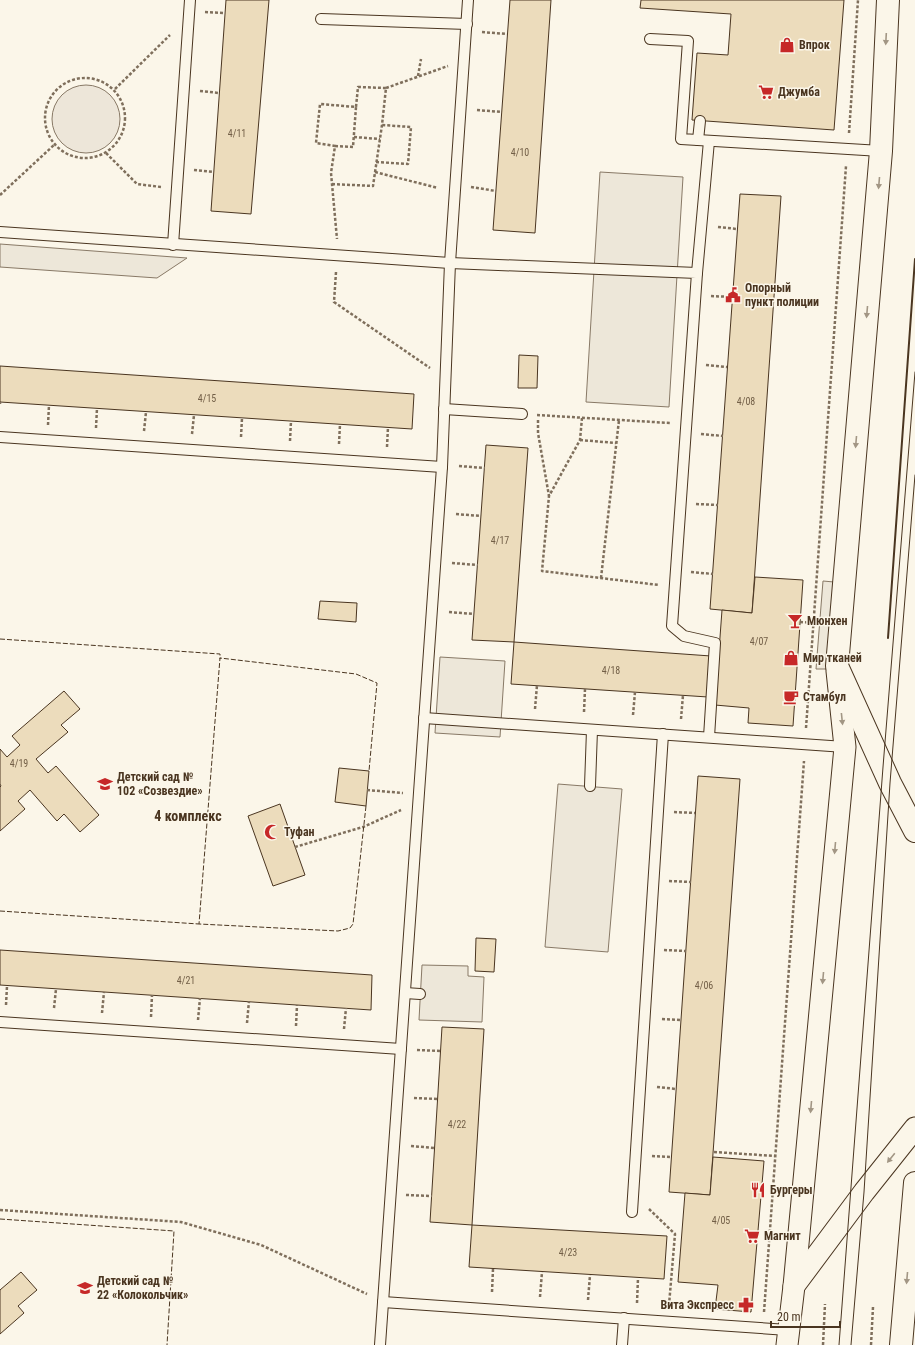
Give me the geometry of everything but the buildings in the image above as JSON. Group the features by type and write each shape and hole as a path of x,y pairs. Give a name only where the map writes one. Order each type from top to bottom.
{"main road":[{"path":"888,0 881,151 837,666 890,783 915,831"},
{"path":"901,1345 915,1183"}],"street":[{"path":"787,1338 794,1286 845,747 837,666"},
{"path":"794,1286 864,1192 915,1128"}],"lane":[{"path":"173,245 190,0"},
{"path":"380,1345 442,466 450,263 468,0"},
{"path":"321,18 467,27"},
{"path":"650,39 688,41 691,62 681,139 881,151"},
{"path":"698,140 700,121"},
{"path":"709,141 697,273 672,626 684,636 715,643 709,737"},
{"path":"0,232 450,263 697,273"},
{"path":"444,409 522,414"},
{"path":"0,437 442,466"},
{"path":"424,718 845,747"},
{"path":"587,729 590,786"},
{"path":"632,1212 663,734"},
{"path":"405,993 420,994"},
{"path":"0,1022 401,1049"},
{"path":"383,1302 763,1328 787,1338"},
{"path":"622,1345 624,1318"}],"path":[{"path":"763,1328 858,0"},
{"path":"467,27 507,34"},
{"path":"115,89 177,29 188,28"},
{"path":"418,76 421,59"},
{"path":"356,107 320,104 316,143 353,147 358,87 386,88 446,66 464,67"},
{"path":"76,78 97,79 115,89 124,105 126,123 120,141 106,153 93,158 79,159 65,154 54,145 45,126 46,106 57,88 76,78"},
{"path":"332,184 373,186 386,88"},
{"path":"461,108 502,112"},
{"path":"376,162 408,164 411,127 382,125"},
{"path":"354,137 380,139"},
{"path":"0,195 54,145"},
{"path":"335,146 331,174 337,231 334,302 445,379"},
{"path":"106,153 138,184 177,188"},
{"path":"375,172 455,189 496,191"},
{"path":"522,414 687,424"},
{"path":"539,415 538,433 549,496 542,571 675,586"},
{"path":"549,496 580,440 582,418"},
{"path":"601,578 619,420"},
{"path":"580,440 616,443"},
{"path":"442,466 485,468"},
{"path":"681,502 718,505"},
{"path":"438,512 481,516"},
{"path":"435,562 478,565"},
{"path":"676,571 713,574"},
{"path":"432,611 474,614"},
{"path":"800,622 814,623"},
{"path":"534,726 537,685"},
{"path":"585,689 587,729"},
{"path":"632,732 635,692"},
{"path":"680,736 682,695"},
{"path":"367,790 418,799"},
{"path":"295,847 363,827 418,799"},
{"path":"658,811 695,814"},
{"path":"150,1032 152,995"},
{"path":"246,1038 249,1002"},
{"path":"294,1042 297,1005"},
{"path":"343,1045 346,1008"},
{"path":"401,1049 441,1051"},
{"path":"398,1097 438,1100"},
{"path":"394,1145 435,1148"},
{"path":"714,1152 775,1156"},
{"path":"633,1193 675,1234 668,1321"},
{"path":"391,1194 432,1196"},
{"path":"0,1210 181,1222 261,1245 383,1302"},
{"path":"491,1309 494,1269"},
{"path":"539,1313 542,1272"},
{"path":"587,1316 590,1275"},
{"path":"636,1319 638,1278"},
{"path":"822,1345 825,1304"},
{"path":"871,1345 873,1307"}],"shaded area":[{"path":"86,85 99,88 110,95 117,106 120,119 117,132 110,143 99,150 86,153 73,150 62,143 55,132 52,119 55,106 62,95 73,88"},
{"path":"600,172 683,177 669,407 586,402"},
{"path":"0,244 187,258 157,278 0,267"},
{"path":"823,581 834,582 827,669 816,669"},
{"path":"440,657 505,661 500,737 435,733"},
{"path":"558,784 622,789 608,952 545,947"},
{"path":"422,965 468,966 468,976 484,977 482,1022 419,1020"}],"tram line":[{"path":"839,1345 915,372"},
{"path":"851,1345 864,1192 890,783 915,475"}],"fence":[{"path":"0,639 220,654 220,659"},
{"path":"366,806 353,924 350,928 338,931 199,924 220,658 356,674 377,683 369,771"},
{"path":"0,911 199,924"},
{"path":"0,1219 174,1231 167,1345"}],"wall":[{"path":"888,638 915,259"}],"place":[{"name":"Впрок","path":"787,45"},
{"name":"Джумба","path":"766,92"},
{"name":"Опорный пункт полиции","path":"733,295"},
{"name":"Мюнхен","path":"795,621"},
{"name":"Мир тканей","path":"791,658"},
{"name":"Стамбул","path":"791,697"},
{"name":"Детский сад № 102 «Созвездие»","path":"105,784"},
{"name":"Туфан","path":"272,832"},
{"name":"Бургеры","path":"758,1190"},
{"name":"Магнит","path":"752,1236"},
{"name":"Детский сад № 22 «Колокольчик»","path":"85,1288"},
{"name":"Вита Экспресс","path":"746,1305"}],"district":[{"name":"4 комплекс","path":"188,816"}]}
